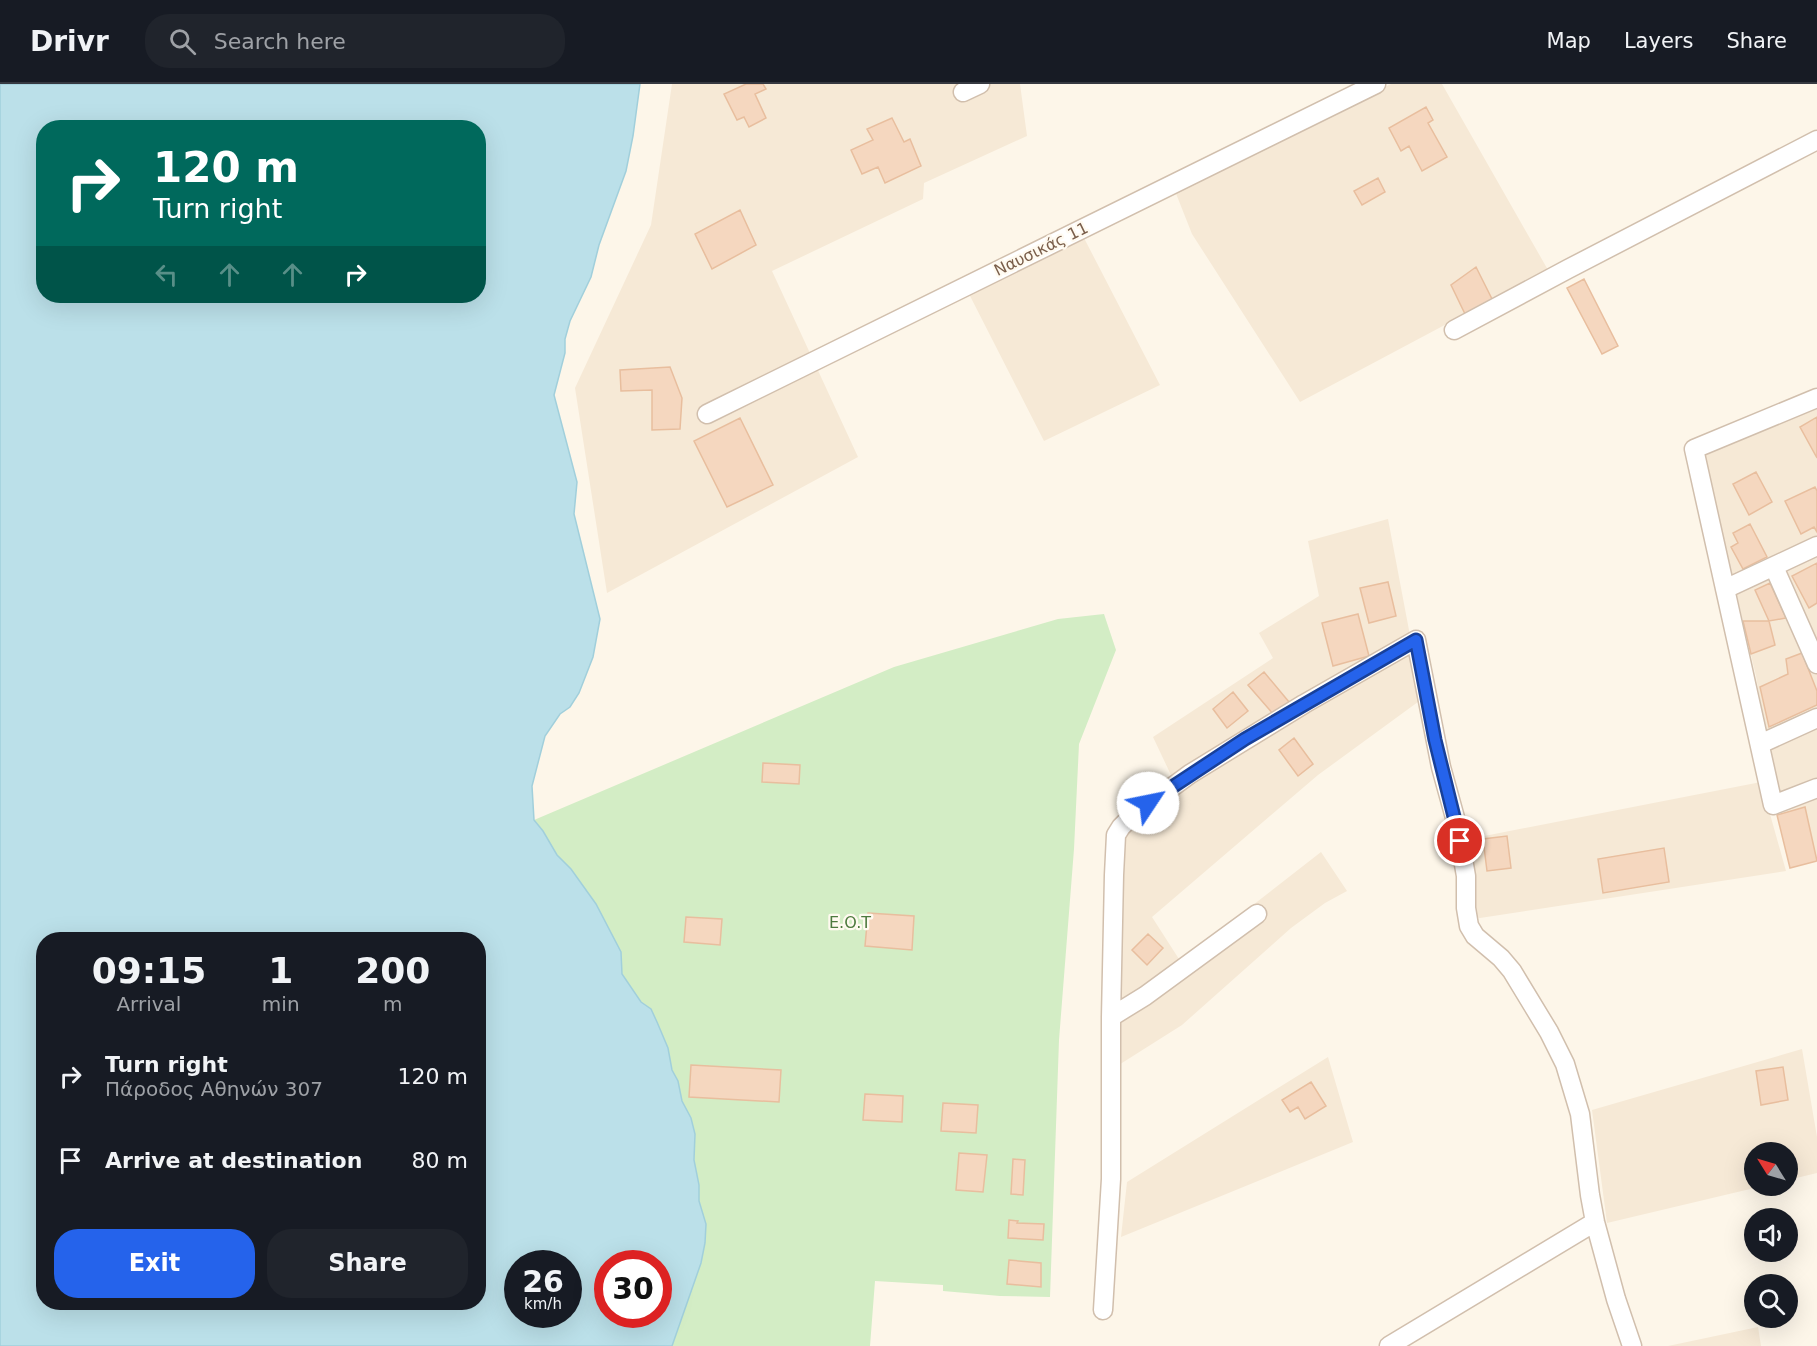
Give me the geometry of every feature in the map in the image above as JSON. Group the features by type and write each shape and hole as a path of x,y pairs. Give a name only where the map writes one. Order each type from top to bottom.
{"street":[{"name":"Ναυσικάς 11","path":"707,414 1376,84"},
{"path":"1454,330 1568,268 1817,140"},
{"path":"1817,398 1694,449 1773,805 1817,788"},
{"path":"1725,589 1817,546"},
{"path":"1774,567 1817,664"},
{"path":"1103,1310 1112,1179 1110,1017 1116,835 1121,827 1148,803 1236,745 1416,640 1435,740 1466,876 1467,921 1475,936 1501,958 1512,971 1563,1059 1580,1114 1595,1222 1616,1299 1632,1346"},
{"path":"1760,744 1817,718"},
{"path":"1110,1017 1145,996 1257,914"},
{"path":"1389,1346 1595,1222"}],"shaded area":[{"path":"672,84 1020,84 1027,136 924,183 923,199 772,271 858,457 607,593 575,388 651,225"},
{"path":"1391,84 1442,84 1548,270 1300,402 1192,234 1175,191"},
{"path":"1084,238 1160,385 1044,441 968,292"},
{"path":"1817,406 1817,861 1790,868 1777,815 1776,796 1756,676 1703,453"},
{"path":"1388,519 1422,699 1318,775 1152,917 1186,970 1260,916 1253,905 1321,852 1347,891 1325,903 1291,928 1182,1025 1114,1068 1120,836 1179,792 1153,737 1273,658 1259,633 1319,596 1308,541"},
{"path":"1761,782 1786,871 1476,917 1474,869 1469,839"},
{"path":"1802,1049 1817,1137 1817,1173 1798,1178 1798,1142 1744,1142 1744,1190 1607,1223 1592,1110"},
{"path":"1328,1057 1353,1142 1121,1237 1127,1182"},
{"path":"1758,1328 1761,1346 1668,1346"}],"green space":[{"name":"E.O.T","path":"1104,614 1116,650 1079,744 1074,849 1059,1040 1050,1297 1000,1296 943,1291 943,1285 875,1281 870,1346 672,1346 701,1263 706,1224 699,1201 699,1185 694,1160 695,1134 691,1118 682,1101 668,1048 651,1009 641,1002 622,974 621,952 571,869 557,855 534,820 894,667 1058,619"}],"water":[{"path":"0,84 640,84 626,171 599,245 591,277 570,321 565,339 565,353 554,395 577,482 574,514 600,619 593,657 579,693 570,707 560,714 545,736 532,786 534,820 557,855 571,869 596,904 621,952 622,974 641,1002 651,1009 668,1048 672,1070 678,1081 682,1101 691,1118 695,1134 694,1160 699,1185 699,1201 706,1224 701,1263 672,1346 0,1346"}],"building":[{"path":"746,84 763,84 766,89 755,94 766,118 749,127 744,117 737,120 724,94"},
{"path":"1426,107 1433,120 1428,123 1447,157 1422,171 1409,146 1401,151 1389,128"},
{"path":"892,118 904,142 910,139 921,166 885,183 878,167 862,174 851,150 873,140 867,129"},
{"path":"1378,178 1385,192 1362,205 1354,191"},
{"path":"740,210 756,245 712,269 695,234"},
{"path":"1476,267 1493,301 1466,316 1451,285"},
{"path":"1584,279 1618,346 1602,354 1567,288"},
{"path":"670,367 682,398 680,429 652,430 652,390 621,391 620,370"},
{"path":"1817,417 1817,458 1800,427"},
{"path":"740,418 773,485 727,507 694,441"},
{"path":"1756,472 1772,502 1749,515 1733,484"},
{"path":"1815,487 1817,491 1817,532 1814,527 1801,534 1785,501"},
{"path":"1750,524 1767,557 1743,569 1731,547 1738,543 1733,533"},
{"path":"1817,563 1817,603 1809,608 1792,576"},
{"path":"1388,582 1396,616 1369,623 1360,588"},
{"path":"1770,583 1786,618 1769,621 1755,590"},
{"path":"1358,614 1369,656 1333,666 1322,623"},
{"path":"1743,621 1769,621 1775,645 1751,654"},
{"path":"1802,653 1817,691 1817,705 1769,727 1760,687 1788,674 1786,659"},
{"path":"1264,672 1289,702 1274,715 1248,685"},
{"path":"1233,692 1248,711 1227,728 1213,709"},
{"path":"1294,738 1313,764 1298,776 1279,750"},
{"path":"763,763 800,765 799,784 762,782"},
{"path":"1805,807 1817,861 1790,868 1777,815"},
{"path":"1507,836 1511,868 1487,871 1483,839"},
{"path":"1664,848 1669,882 1603,893 1598,859"},
{"path":"868,913 914,916 912,950 865,946"},
{"path":"686,917 722,919 720,945 684,942"},
{"path":"1148,934 1163,948 1147,965 1132,950"},
{"path":"691,1065 781,1070 779,1102 689,1097"},
{"path":"1783,1067 1788,1100 1761,1105 1756,1071"},
{"path":"1311,1082 1326,1106 1305,1119 1298,1107 1290,1112 1282,1100"},
{"path":"865,1094 903,1096 902,1122 863,1120"},
{"path":"943,1103 978,1105 976,1133 941,1131"},
{"path":"959,1153 987,1155 983,1192 956,1190"},
{"path":"1013,1159 1025,1160 1023,1195 1011,1194"},
{"path":"1009,1220 1018,1221 1017,1223 1044,1224 1043,1240 1008,1238"},
{"path":"1009,1260 1041,1263 1041,1287 1007,1284"}],"route":[{"path":"1148,803 1245,739 1416,640 1435,740 1460,841"}]}
